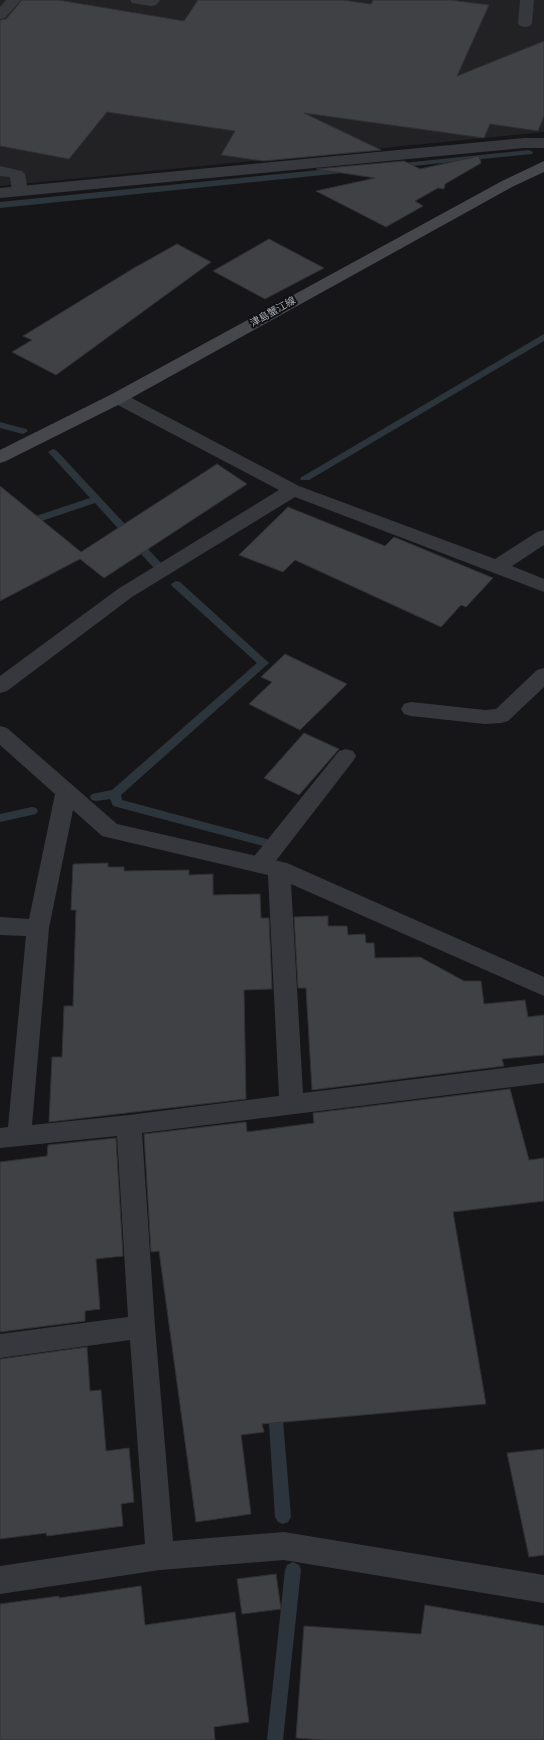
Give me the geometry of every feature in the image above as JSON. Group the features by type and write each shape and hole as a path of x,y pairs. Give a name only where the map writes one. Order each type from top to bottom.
{"main road":[{"name":"津島蟹江線","path":"0,457 118,398 500,188 544,166"}],"street":[{"path":"0,15 14,0"},
{"path":"137,0 151,2 153,0"},
{"path":"525,23 527,0"},
{"path":"0,193 508,145 544,143"},
{"path":"0,171 17,174 20,191"},
{"path":"118,398 293,490 544,586"},
{"path":"0,686 125,593 293,490"},
{"path":"497,567 544,536"},
{"path":"411,709 485,717 501,716 544,675"},
{"path":"0,733 110,830 269,867 544,987"},
{"path":"292,1105 269,867 346,756"},
{"path":"66,792 38,928 10,1136 129,1125 544,1074"},
{"path":"0,926 38,928"},
{"path":"129,1125 142,1328 160,1556"},
{"path":"0,1346 142,1328"},
{"path":"0,1580 160,1556 284,1546 544,1589"}],"shaded area":[{"path":"0,0 544,0 544,132 0,186"}],"building":[{"path":"22,0 58,0 184,21 198,0 343,0 371,4 373,0 450,0 489,5 457,76 544,41 544,116 538,131 490,124 484,138 304,113 381,150 263,161 221,155 235,131 107,112 69,159 0,146 0,20 6,19"},
{"path":"479,156 481,163 445,184 444,189 438,188 415,201 423,206 386,227 316,191 375,178 316,169 404,161 420,169"},
{"path":"269,239 324,268 265,299 213,271"},
{"path":"177,244 211,262 56,375 12,352 32,340 23,336 134,268"},
{"path":"217,464 247,484 104,578 80,559 0,601 0,486 81,552"},
{"path":"288,507 385,546 394,537 493,578 466,607 461,605 441,627 295,560 283,572 239,555"},
{"path":"285,654 347,684 300,730 249,704 272,682 261,677"},
{"path":"304,733 339,749 299,795 264,778"},
{"path":"108,863 108,867 124,867 124,871 189,870 189,875 213,874 213,895 260,894 261,918 269,918 272,989 244,990 246,1099 49,1122 52,1057 62,1057 64,1006 73,1006 76,910 71,910 73,864"},
{"path":"328,916 328,926 347,926 348,935 365,934 366,943 374,943 375,958 420,957 464,981 481,981 484,1004 525,1000 528,1017 544,1015 544,1055 502,1059 504,1066 312,1090 306,988 298,988 294,917"},
{"path":"510,1089 529,1160 544,1158 544,1201 453,1212 486,1404 262,1424 264,1432 241,1435 251,1514 196,1522 159,1251 151,1252 144,1134 246,1122 247,1132 314,1123 313,1113"},
{"path":"116,1138 123,1256 96,1259 100,1309 85,1311 85,1321 0,1332 0,1162 47,1156 48,1145"},
{"path":"87,1347 90,1391 101,1390 106,1451 129,1448 134,1502 121,1504 123,1526 47,1536 46,1533 0,1539 0,1359"},
{"path":"544,1449 544,1555 529,1557 507,1453"},
{"path":"276,1574 281,1609 242,1614 237,1579"},
{"path":"141,1586 145,1625 235,1612 249,1722 214,1727 215,1740 0,1740 0,1604 59,1596 59,1598"},
{"path":"425,1605 544,1626 544,1740 323,1740 296,1738 304,1626 421,1634"}],"waterway":[{"path":"393,166 529,152"},
{"path":"0,205 349,170"},
{"path":"305,478 544,337"},
{"path":"0,425 23,431"},
{"path":"53,452 96,499"},
{"path":"0,532 96,499"},
{"path":"96,499 157,565"},
{"path":"115,794 264,663 176,584"},
{"path":"96,797 115,794"},
{"path":"115,794 117,803 263,842"},
{"path":"0,818 32,811"},
{"path":"275,1408 283,1517"},
{"path":"275,1740 293,1570"}]}
